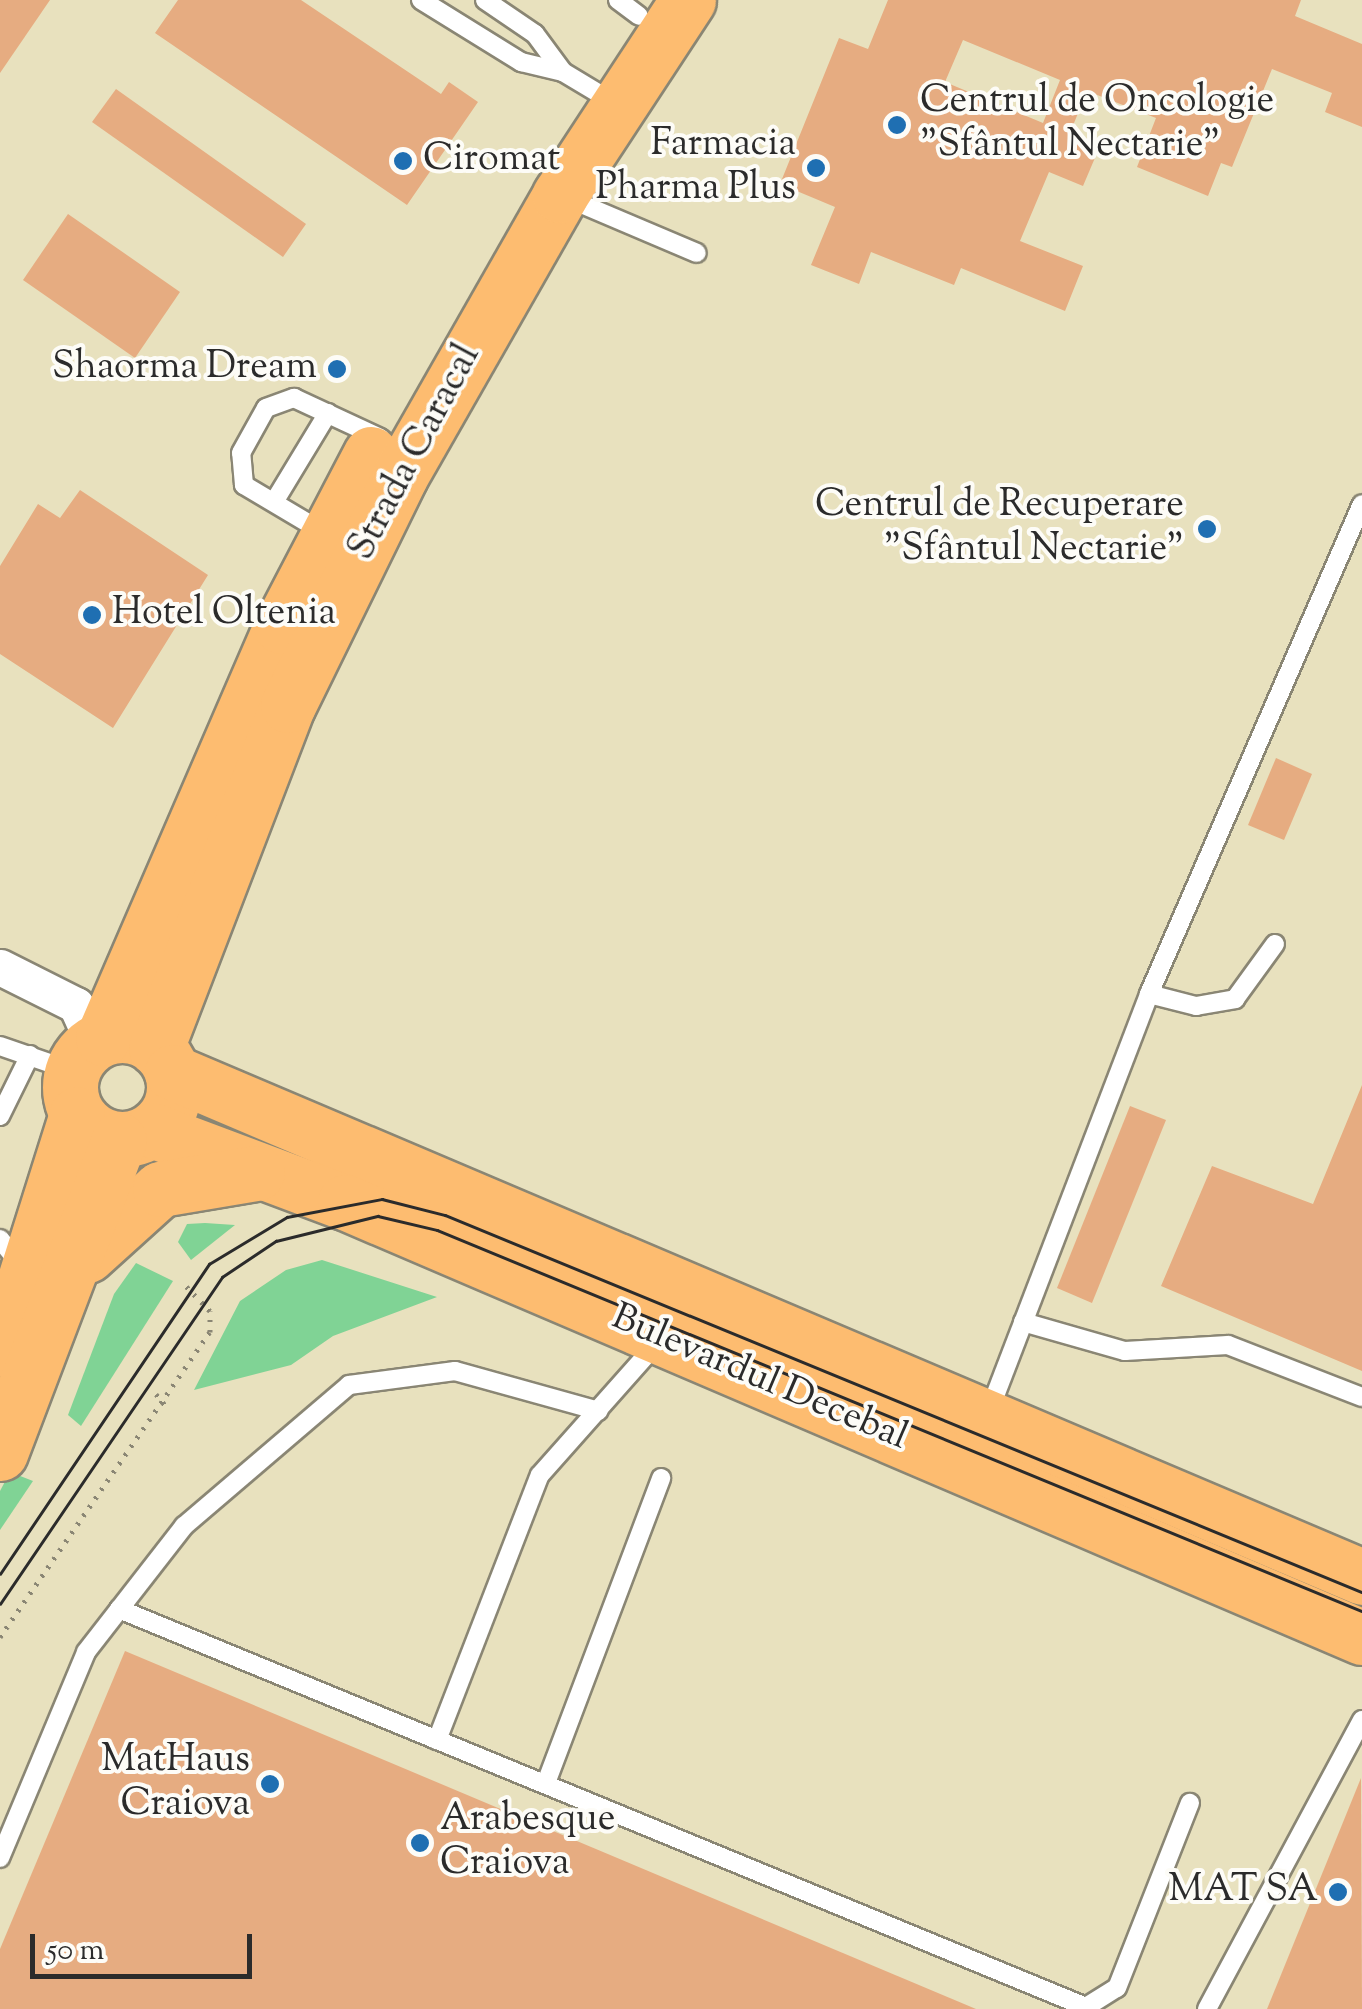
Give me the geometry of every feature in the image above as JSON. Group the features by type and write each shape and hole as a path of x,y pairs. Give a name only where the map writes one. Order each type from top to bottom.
{"main road":[{"name":"Strada Caracal","path":"590,89 560,194 400,476 288,705 220,880 164,1060 171,1104 92,1084 328,535 380,438 590,89 649,4"},
{"path":"220,880 200,976 202,1033 262,1107"},
{"name":"Bulevardul Decebal","path":"92,1084 164,1060 672,1315 1362,1637"},
{"path":"0,1358 92,1084"},
{"name":"Bulevardul Decebal","path":"92,1084 275,1174 672,1315 986,1419 1362,1577"},
{"path":"0,1454 31,1267 138,1200 192,1178 275,1174"}],"street":[{"path":"0,967 76,1006 92,1084"}],"lane":[{"path":"422,0 522,62 590,89"},
{"path":"485,0 535,34 590,89"},
{"path":"560,194 697,253"},
{"path":"328,535 244,485 239,468 266,408 294,398 380,438"},
{"path":"274,502 328,413"},
{"path":"986,1419 1149,994 1362,504"},
{"path":"1149,994 1196,1006 1236,999 1275,944"},
{"path":"0,1046 92,1084"},
{"path":"0,1116 92,1084"},
{"path":"437,1740 540,1475 599,1411 672,1315"},
{"path":"1023,1322 1125,1351 1228,1345 1362,1397"},
{"path":"0,1858 86,1652 184,1526 349,1384 456,1371 599,1411"},
{"path":"546,1784 660,1478"},
{"path":"119,1610 1086,2007 1117,1988 1190,1803"},
{"path":"1207,2009 1362,1720"}],"path":[{"path":"0,1637 165,1405 210,1332 210,1311 186,1285"},
{"path":"156,1394 165,1405"}],"green space":[{"path":"187,1224 235,1225 191,1260 178,1242"},
{"path":"322,1260 437,1297 333,1336 291,1365 194,1390 240,1301 286,1270"},
{"path":"136,1263 173,1281 81,1426 68,1415 114,1294"},
{"path":"10,1472 33,1481 0,1530 0,1491"}],"building":[{"path":"0,0 50,0 0,73"},
{"path":"178,0 301,0 441,94 449,82 478,102 407,205 155,33"},
{"path":"888,0 1301,0 1295,16 1362,44 1362,127 1325,112 1332,93 1272,69 1232,167 1221,163 1208,196 1137,167 1156,118 1087,91 1070,133 1100,146 1083,186 1049,172 1020,241 1083,266 1065,311 961,268 954,285 871,252 859,284 811,265 835,207 780,184 839,38 868,49","holes":["963,40 1060,80 1043,123 945,82"]},
{"path":"116,89 306,224 283,257 92,122"},
{"path":"68,214 180,292 135,358 23,280"},
{"name":"Hotel Oltenia","path":"80,490 208,575 113,728 0,654 0,566 38,504 60,518"},
{"path":"1276,758 1312,774 1284,840 1248,825"},
{"path":"1362,1085 1362,1371 1161,1286 1212,1166 1313,1204"},
{"path":"1130,1106 1166,1120 1092,1303 1057,1288"},
{"path":"125,1651 976,2009 0,2009 0,1949"},
{"name":"MAT SA","path":"1361,1778 1362,2009 1267,2009"}],"tram line":[{"path":"0,1574 209,1264 287,1217 382,1199 445,1215 1362,1592"},
{"path":"0,1604 222,1277 276,1241 378,1216 437,1230 1362,1611"}],"place":[{"name":"Centrul de Oncologie \"Sfântul Nectarie\"","path":"897,125"},
{"name":"Ciromat","path":"403,161"},
{"name":"Farmacia Pharma Plus","path":"816,168"},
{"name":"Shaorma Dream","path":"337,369"},
{"name":"Centrul de Recuperare \"Sfântul Nectarie\"","path":"1207,529"},
{"name":"Hotel Oltenia","path":"92,615"},
{"name":"MatHaus Craiova","path":"270,1784"},
{"name":"Arabesque Craiova","path":"420,1843"},
{"name":"MAT SA","path":"1338,1892"}]}
